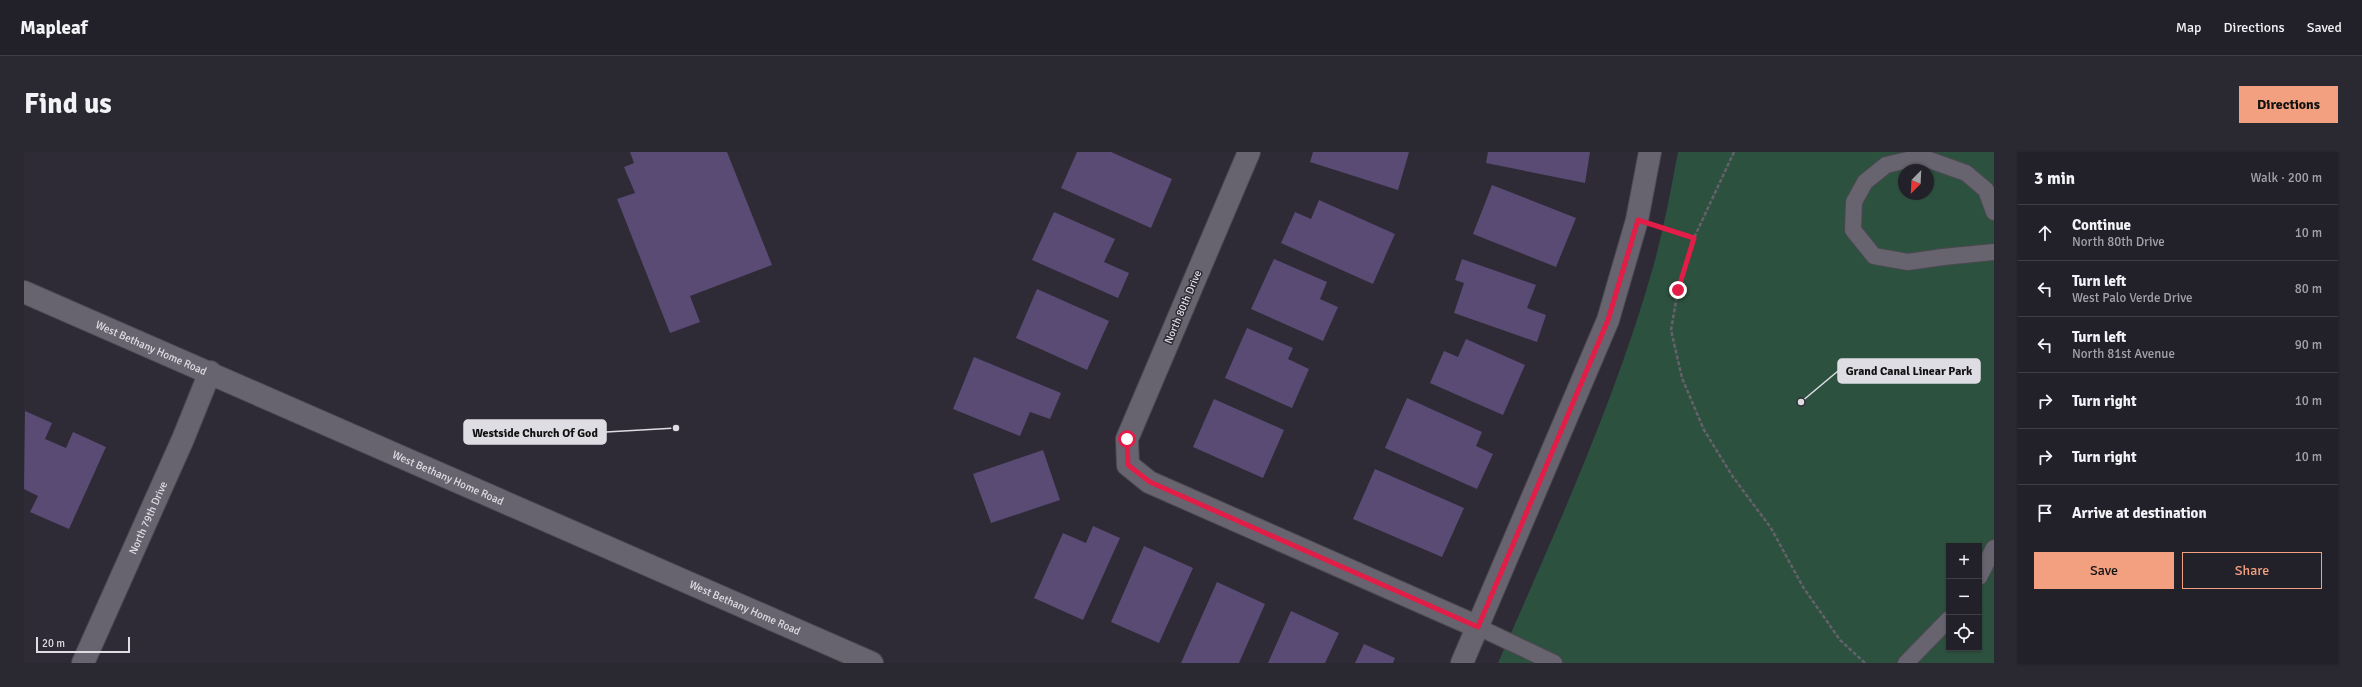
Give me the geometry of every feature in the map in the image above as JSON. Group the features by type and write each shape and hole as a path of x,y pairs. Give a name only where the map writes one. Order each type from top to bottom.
{"street":[{"name":"North 80th Drive","path":"1249,152 1127,439 1128,465 1150,482 1478,627"},
{"path":"1462,663 1608,320 1638,220 1650,152"},
{"name":"West Bethany Home Road","path":"24,292 210,372 872,663"},
{"name":"North 79th Drive","path":"83,663 210,372"}],"lane":[{"path":"1994,212 1986,190 1966,173 1922,157 1886,165 1865,182 1854,202 1853,230 1874,256 1908,262 1994,252"},
{"path":"1982,571 1994,548"},
{"path":"1906,663 1946,622"},
{"path":"1478,627 1554,663"}],"path":[{"path":"1734,152 1694,238 1678,290 1671,330 1682,378 1704,430 1733,477 1771,528 1804,587 1840,640 1865,663"},
{"path":"1638,220 1694,238"}],"green space":[{"path":"1678,152 1994,152 1994,663 1498,663 1562,516 1603,416 1638,315 1654,264"}],"building":[{"path":"630,152 727,152 772,265 690,296 700,322 670,333 617,199 635,193 624,167 634,163"},
{"path":"1077,152 1111,152 1172,179 1151,228 1061,188"},
{"path":"1313,152 1409,152 1398,190 1310,162"},
{"path":"1488,152 1590,152 1585,183 1486,163"},
{"path":"1492,185 1576,218 1556,267 1473,234"},
{"path":"1319,200 1395,234 1373,284 1281,243 1295,212 1311,219"},
{"path":"1054,212 1115,239 1104,262 1129,273 1118,298 1032,260"},
{"path":"1274,259 1327,282 1320,299 1338,307 1323,341 1251,309"},
{"path":"1462,259 1536,285 1527,308 1546,315 1537,342 1454,313 1464,283 1455,280"},
{"path":"1037,289 1109,321 1087,370 1016,338"},
{"path":"1247,328 1293,348 1288,359 1309,369 1292,408 1225,378"},
{"path":"1466,339 1525,365 1503,415 1430,383 1444,351 1458,357"},
{"path":"974,357 1061,393 1050,419 1030,412 1020,436 953,409"},
{"path":"1407,398 1482,432 1476,446 1493,454 1477,489 1385,448"},
{"path":"1214,399 1284,430 1263,478 1193,447"},
{"path":"25,411 52,423 45,439 66,448 73,432 106,447 69,529 30,512 38,496 24,489"},
{"path":"1043,450 1060,500 991,523 973,474"},
{"path":"1375,469 1464,508 1442,557 1353,519"},
{"path":"1093,526 1120,538 1083,620 1034,598 1063,533 1086,543"},
{"path":"1144,546 1193,568 1159,643 1111,622"},
{"path":"1217,582 1265,604 1239,663 1181,663"},
{"path":"1291,611 1339,633 1325,663 1268,663"},
{"path":"1364,644 1395,658 1393,663 1355,663"}],"place":[{"name":"Grand Canal Linear Park","path":"1801,402"},
{"name":"Westside Church Of God","path":"676,428"}],"route":[{"path":"1127,439 1128,465 1150,482 1478,627 1608,320 1638,220 1694,238 1678,290"}]}
